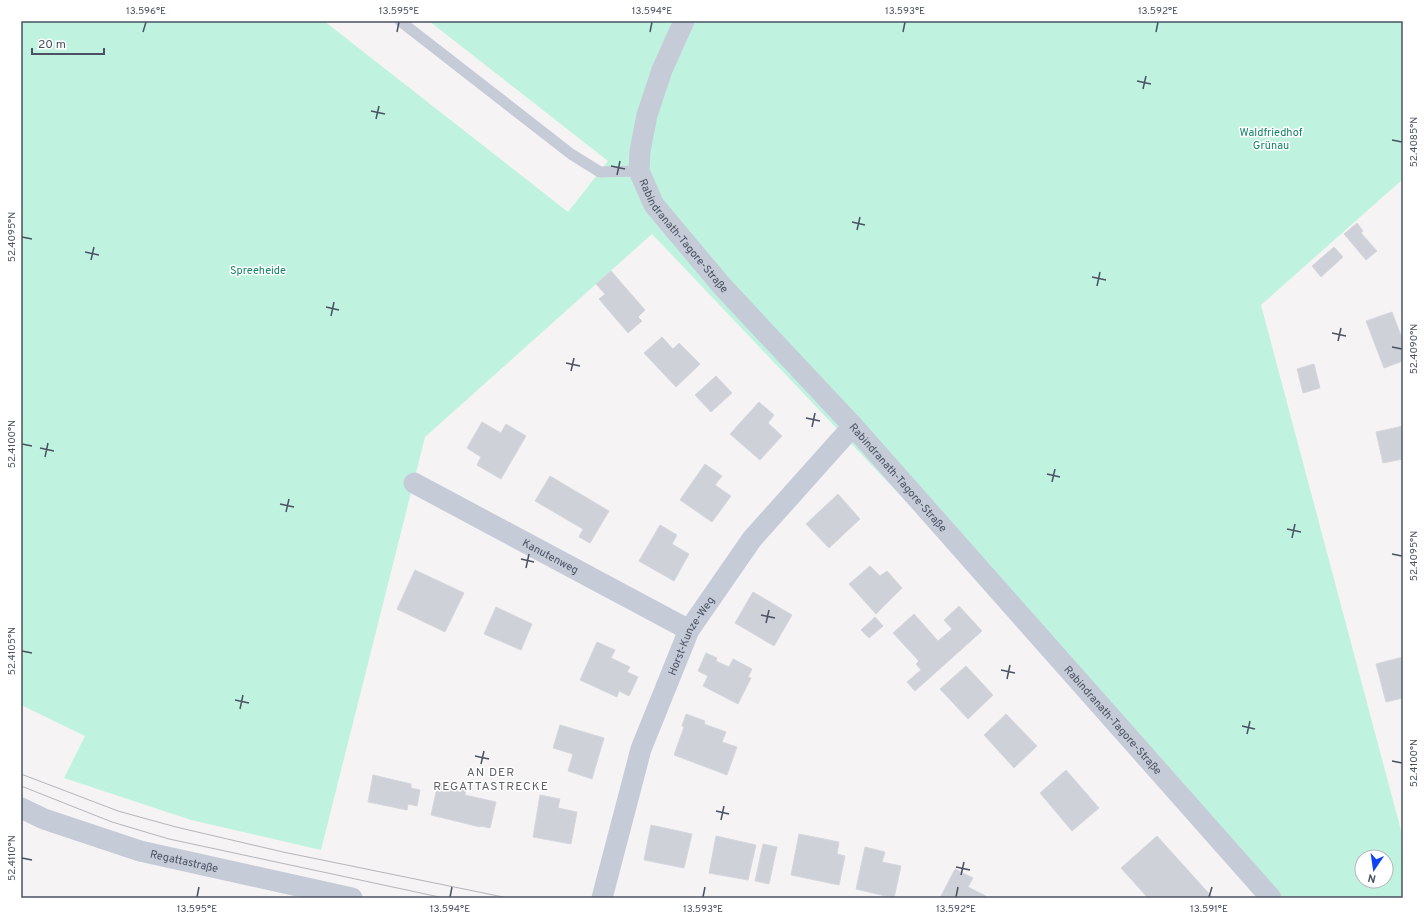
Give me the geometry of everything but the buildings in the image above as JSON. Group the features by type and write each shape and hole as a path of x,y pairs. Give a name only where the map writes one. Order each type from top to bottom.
{"street":[{"name":"Rabindranath-Tagore-Straße","path":"684,21 662,70 648,115 640,151 639,171 654,205 722,286 853,426 1271,898"},
{"name":"Horst-Kunze-Weg","path":"603,893 641,749 688,630 752,539 853,426"},
{"name":"Kanutenweg","path":"414,483 688,630"},
{"name":"Regattastraße","path":"21,808 44,819 140,852 352,898"}],"lane":[{"path":"400,21 571,154 600,172 639,171"}],"green space":[{"name":"Spreeheide","path":"21,21 324,21 568,212 608,161 429,21 1403,21 1403,179 1261,305 1403,838 1403,898 1283,898 652,234 425,437 321,850 191,820 64,778 85,736 21,705"}],"tram line":[{"path":"21,774 118,811 176,827 283,852 508,898"},
{"path":"21,786 112,822 169,839 444,898"}],"district":[{"name":"AN DER REGATTASTRECKE","path":"491,779"}],"park label":[{"name":"Waldfriedhof Grünau","path":"1271,138"}]}
